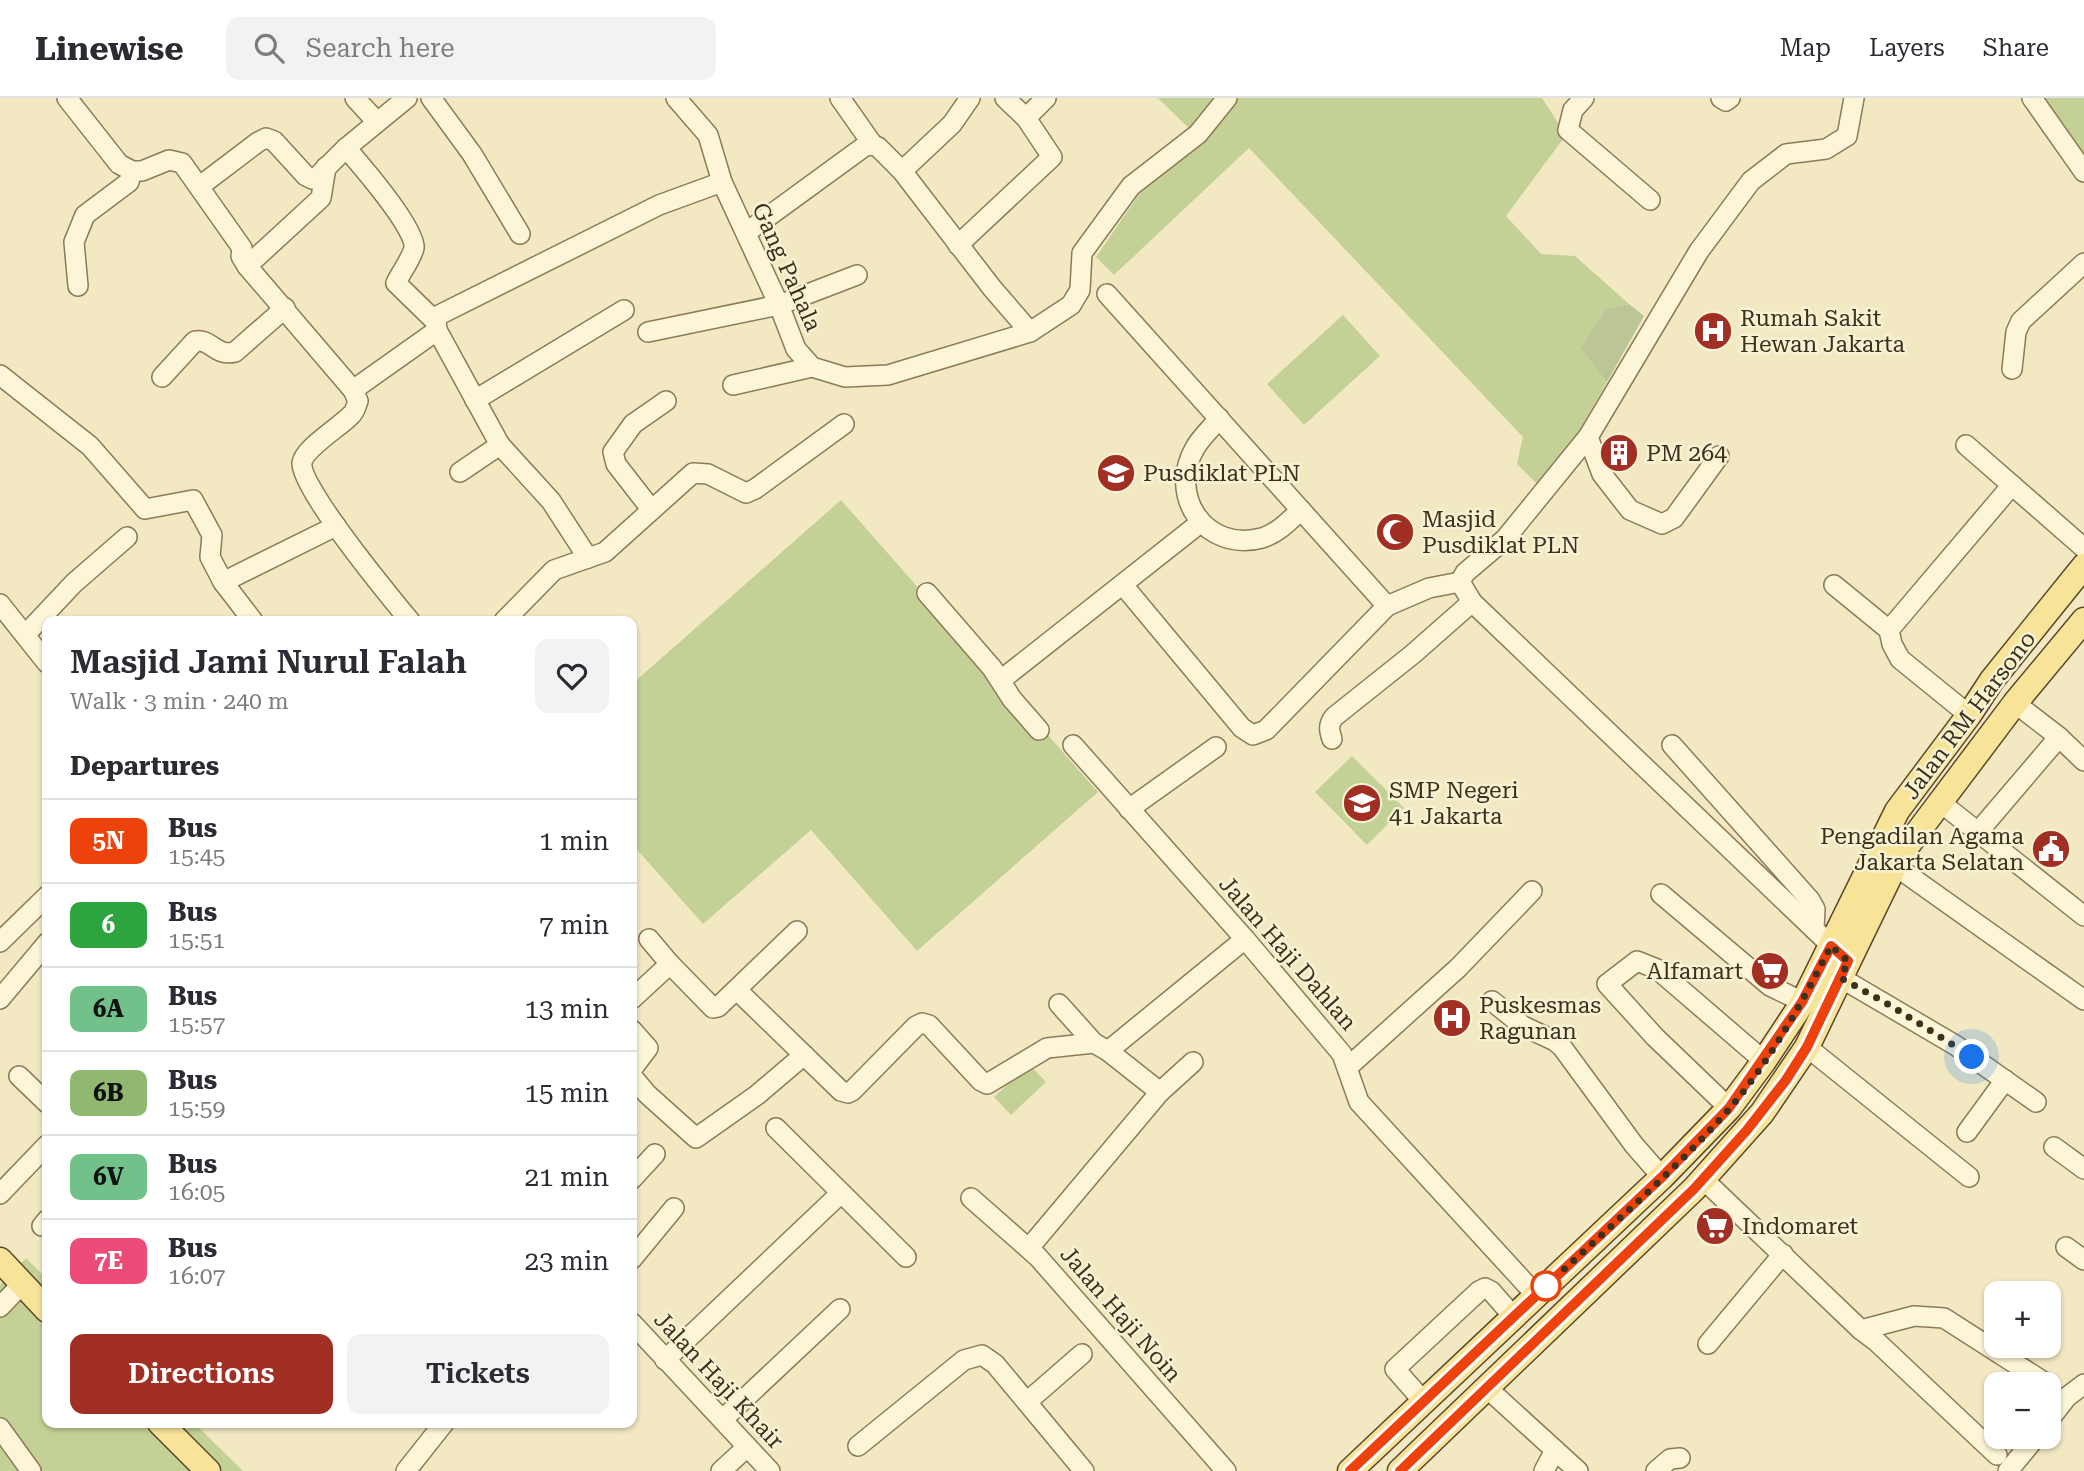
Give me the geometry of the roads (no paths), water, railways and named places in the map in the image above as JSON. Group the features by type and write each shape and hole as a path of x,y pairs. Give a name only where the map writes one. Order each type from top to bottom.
{"main road":[{"name":"Jalan RM Harsono","path":"1400,1471 1703,1179 1762,1113 1807,1047 1833,953 1897,811 1971,713 1992,680 2084,566"},
{"name":"Jalan RM Harsono","path":"1350,1471 1662,1177 1729,1108 1764,1061 1833,953 1894,865 2015,703 2084,620"},
{"path":"0,1260 42,1305"},
{"path":"165,1428 208,1471"}],"street":[{"path":"67,98 119,164 132,171 142,171 169,160 182,163 242,248 241,256 247,266 354,390 358,401 353,414 308,452 302,463 304,475 336,526 406,616"},
{"path":"355,98 377,122"},
{"path":"200,186 266,138 274,141 306,176 312,179 407,98"},
{"path":"431,98 472,154 520,234"},
{"name":"Gang Pahala","path":"676,98 708,135 722,182 747,232 796,349 812,367 845,377 888,376 1030,332 1071,305 1080,290 1082,253 1131,186 1198,134 1227,98"},
{"path":"840,98 873,145 902,171 958,245 1030,332"},
{"path":"902,171 952,124 970,98"},
{"path":"958,245 1052,157 1026,117 1005,98"},
{"path":"1026,117 1046,98"},
{"path":"1584,98 1573,110 1568,130 1650,200"},
{"path":"1721,98 1726,101 1730,98"},
{"path":"1123,585 1242,728 1253,735 1266,730 1387,606 1429,588 1460,582 1465,573 1505,538 1588,437 1699,251 1751,181 1786,154 1826,149 1847,136 1854,98"},
{"path":"2032,98 2084,172"},
{"path":"747,232 865,146 873,145"},
{"path":"346,148 377,184 412,236 414,247 396,283 436,326 499,445 551,501 588,558"},
{"path":"247,266 321,198 326,167"},
{"path":"78,285 75,242 85,215 129,182 132,171"},
{"path":"354,390 436,326 439,315 659,205 722,182"},
{"path":"2012,369 2021,321 2084,263"},
{"path":"648,332 779,305 857,275"},
{"path":"1107,294 1387,606"},
{"path":"162,377 195,341 204,341 226,354 235,352 285,308"},
{"path":"475,400 624,310"},
{"path":"733,384 812,367"},
{"path":"0,374 90,446 145,509 193,500 212,535 210,557 223,582 249,616"},
{"path":"651,509 616,464 613,452 633,424 666,401"},
{"path":"1219,418 1195,447 1188,465 1186,488 1190,506 1200,523 1220,535 1238,540 1261,538 1281,528 1301,510"},
{"path":"509,616 554,570 605,552 693,473 708,474 746,493 844,424"},
{"path":"1588,437 1602,474 1630,510 1662,524 1674,519 1719,456"},
{"path":"460,472 499,445"},
{"path":"1966,445 2084,548"},
{"path":"1889,630 2012,485"},
{"path":"1001,680 1200,523"},
{"path":"223,582 336,526"},
{"path":"43,616 74,583 127,537"},
{"path":"1460,582 1472,602 1833,953 1945,1039 2035,1102"},
{"path":"1835,585 1889,630 1892,644 1900,659 1971,713 1999,688 2084,583"},
{"path":"927,593 1001,680 1012,699 1039,730"},
{"path":"1332,739 1329,731 1334,717 1413,654 1472,602"},
{"path":"0,604 42,657"},
{"path":"25,635 42,617"},
{"path":"2015,703 2059,737 2084,761"},
{"path":"1978,832 2059,737"},
{"name":"Jalan Haji Dahlan","path":"1073,745 1245,939 1342,1054 1359,1101 1536,1295"},
{"path":"1672,745 1810,900 1833,953"},
{"path":"1129,810 1216,747"},
{"path":"1940,802 2084,916"},
{"path":"1894,865 2084,1000"},
{"path":"1348,1068 1458,968 1532,891"},
{"path":"1661,894 1770,986 1802,1002"},
{"path":"2,936 42,900"},
{"path":"649,939 713,1008 718,1007 737,990 797,931"},
{"path":"737,990 841,1091 852,1091 922,1023 929,1025 981,1081 987,1084 1047,1048 1101,1047 1245,939"},
{"path":"0,999 42,949"},
{"path":"1729,1108 1655,1037 1607,984 1637,961 1657,969 1764,1061"},
{"path":"637,994 670,964"},
{"path":"1492,1001 1523,1026 1562,1047 1634,1145 1662,1177"},
{"path":"1059,1004 1101,1047 1160,1092"},
{"path":"637,1036 648,1048 637,1062"},
{"path":"1807,1047 1969,1177"},
{"path":"637,1082 696,1138 757,1095 804,1055"},
{"name":"Jalan Haji Noin","path":"1193,1062 1160,1092 1029,1248 1226,1471"},
{"path":"19,1076 42,1098"},
{"path":"1967,1132 2006,1080"},
{"path":"776,1128 906,1257"},
{"path":"2054,1147 2084,1169"},
{"path":"0,1194 42,1149"},
{"path":"637,1173 654,1154"},
{"path":"1703,1179 2002,1463 2020,1449"},
{"path":"666,1360 842,1193"},
{"path":"971,1198 1029,1248"},
{"path":"637,1253 674,1208"},
{"path":"2066,1247 2084,1260"},
{"path":"1709,1344 1783,1254"},
{"path":"0,1307 22,1284"},
{"path":"1424,1402 1395,1368 1479,1291 1491,1291 1513,1316"},
{"path":"723,1419 840,1309"},
{"path":"1861,1330 1914,1316 1944,1318 2028,1372"},
{"name":"Jalan Haji Khair","path":"637,1328 770,1471"},
{"path":"1028,1401 1082,1354"},
{"path":"858,1446 964,1360 982,1355 995,1364 1028,1401 1084,1471"},
{"path":"2061,1405 2084,1384"},
{"path":"1487,1388 1578,1471"},
{"path":"2061,1393 2084,1410"},
{"path":"0,1428 31,1471"},
{"path":"405,1471 440,1428"},
{"path":"721,1471 747,1447"},
{"path":"1544,1471 1555,1450"},
{"path":"1656,1471 1670,1459 1680,1458"}],"place":[{"name":"Rumah Sakit Hewan Jakarta","path":"1713,331"},
{"name":"PM 264","path":"1619,453"},
{"name":"Pusdiklat PLN","path":"1116,473"},
{"name":"Masjid Pusdiklat PLN","path":"1395,532"},
{"name":"SMP Negeri 41 Jakarta","path":"1362,803"},
{"name":"Pengadilan Agama Jakarta Selatan","path":"2051,849"},
{"name":"Alfamart","path":"1770,971"},
{"name":"Puskesmas Ragunan","path":"1452,1018"},
{"name":"Indomaret","path":"1715,1226"}]}
